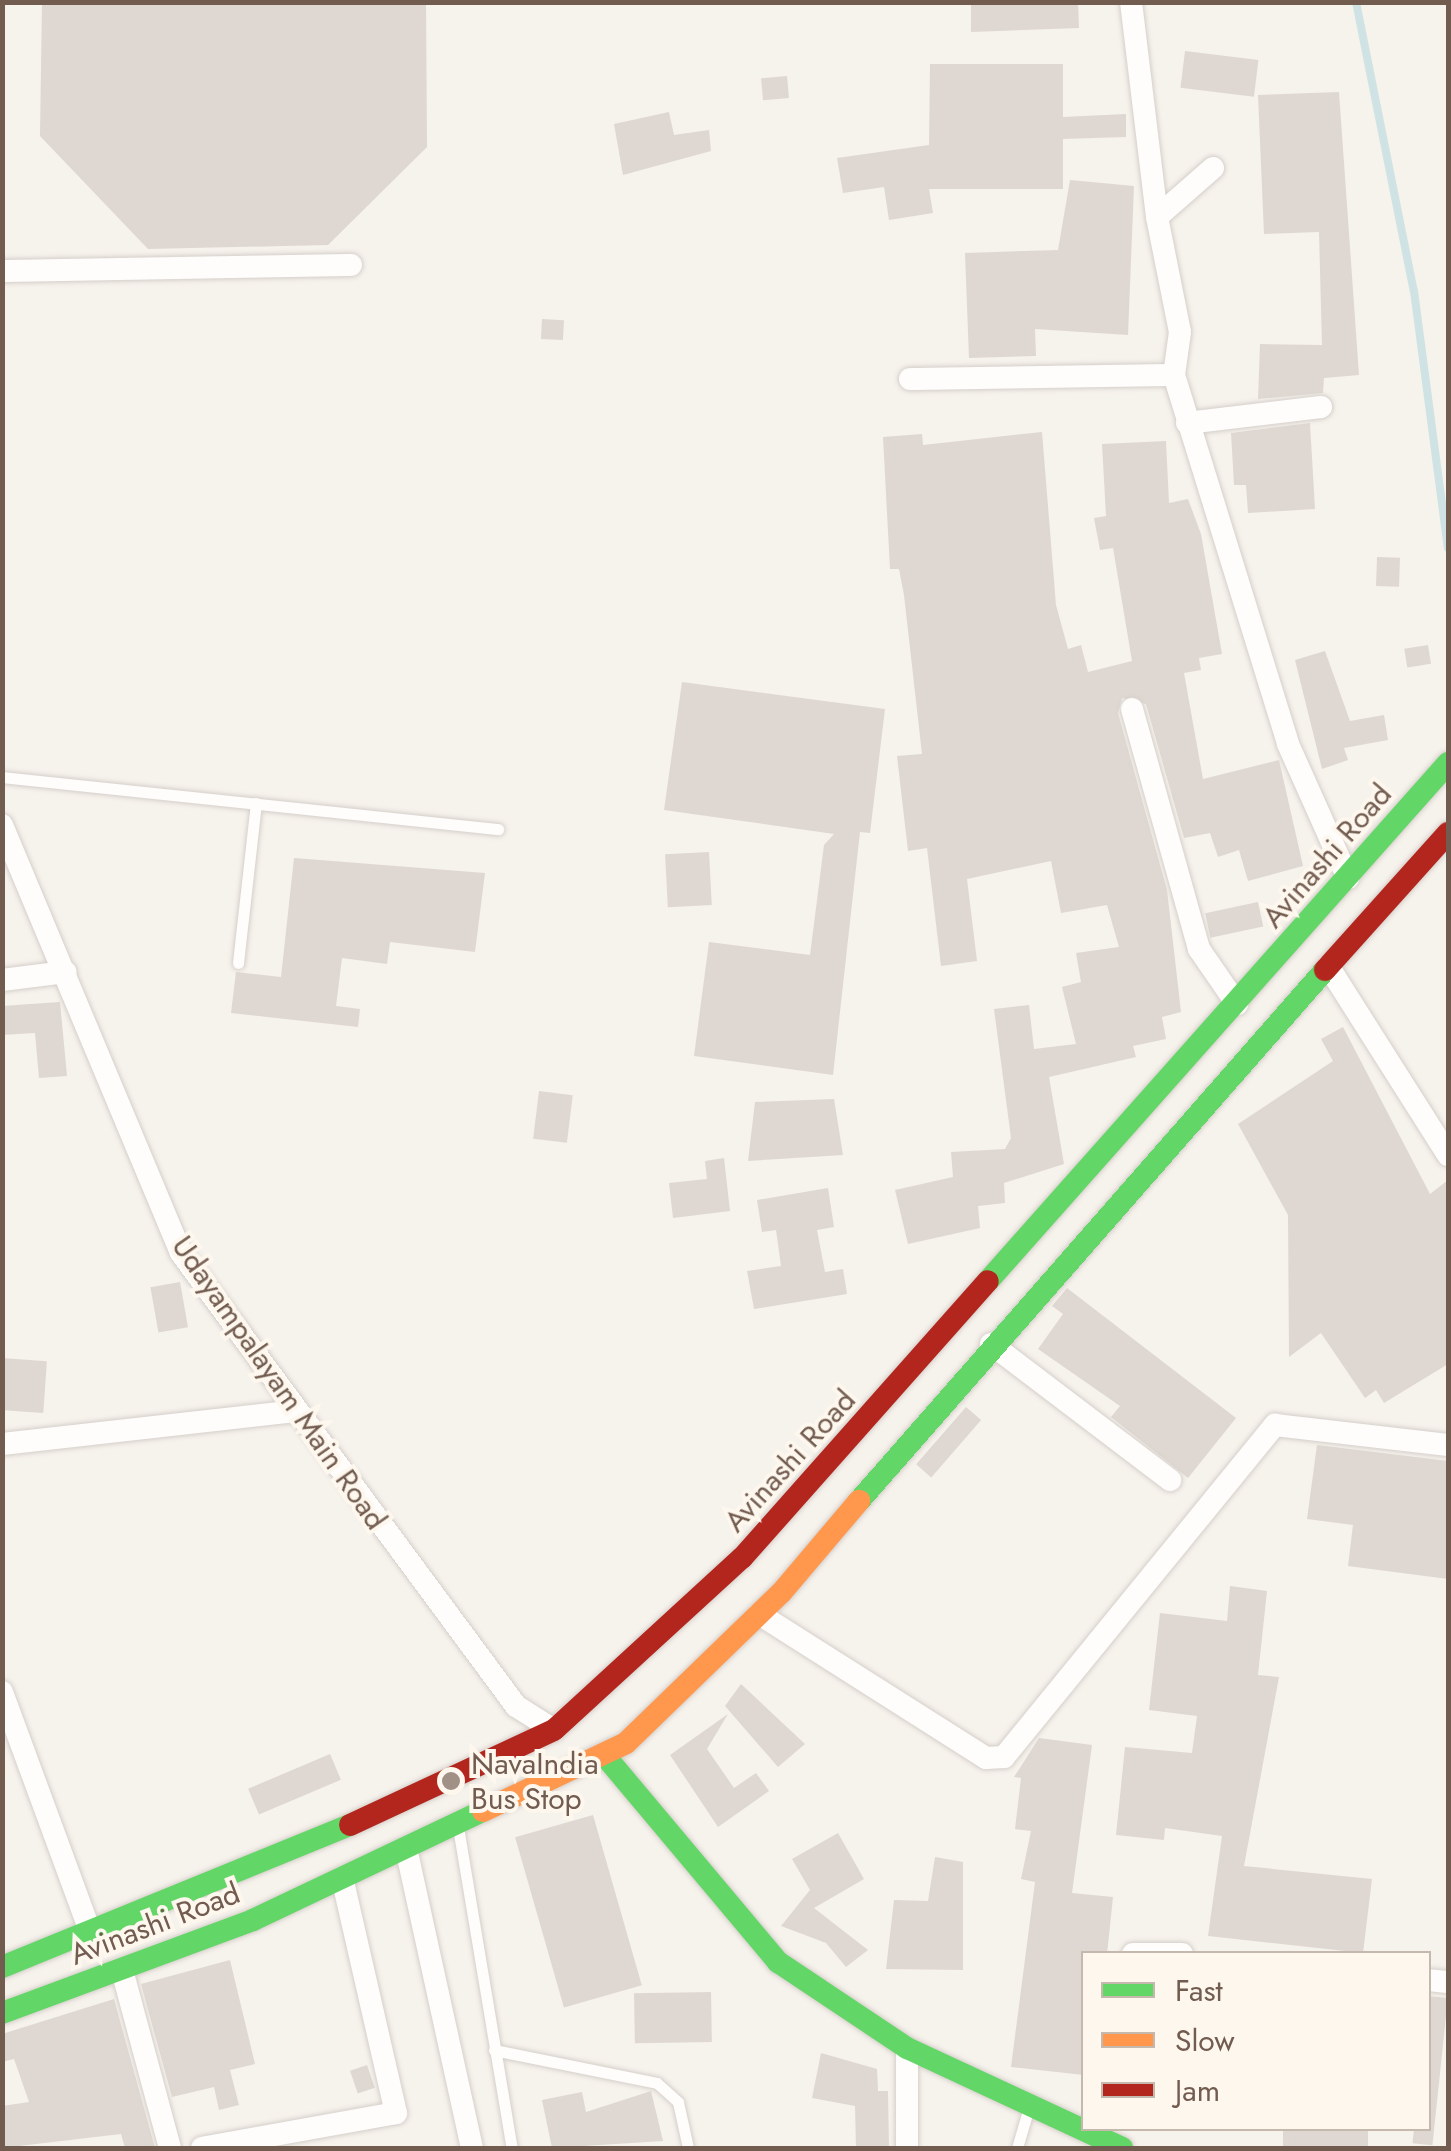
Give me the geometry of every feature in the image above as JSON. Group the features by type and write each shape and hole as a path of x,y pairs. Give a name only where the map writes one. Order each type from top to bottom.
{"main road":[{"name":"Avinashi Road","path":"2,1967 92,1937 554,1730 742,1558 1448,763"},
{"name":"Avinashi Road","path":"2,2013 122,1970 342,1878 606,1757 759,1614 991,1344 1448,833"},
{"path":"606,1757 778,1962 907,2048 1081,2128"}],"street":[{"path":"1131,2 1157,217 1180,332 1174,375 1288,744 1348,878"},
{"path":"1157,217 1213,168"},
{"path":"2,271 351,265"},
{"path":"910,379 1174,375"},
{"path":"1187,423 1321,407"},
{"path":"1132,709 1199,948 1237,1004"},
{"name":"Udayampalayam Main Road","path":"2,825 181,1253 516,1706 554,1730"},
{"path":"1328,966 1448,1154"},
{"path":"2,980 65,972"},
{"path":"991,1344 1170,1480"},
{"path":"2,1444 295,1410"},
{"path":"759,1614 986,1758 1004,1757 1274,1425 1448,1445"},
{"path":"2,1692 92,1937"},
{"path":"406,1848 472,2148"},
{"path":"202,2148 396,2113 342,1878"},
{"path":"122,1970 170,2148"},
{"path":"907,2048 907,2148"}],"lane":[{"path":"2,777 498,829"},
{"path":"238,962 256,803"},
{"path":"458,1824 512,2148"},
{"path":"494,2050 658,2083 678,2102 688,2148"},
{"path":"1016,2148 1029,2107"}],"building":[{"path":"42,2 426,2 427,147 328,245 148,249 40,136"},
{"path":"971,2 1078,2 1079,28 971,32"},
{"path":"1185,51 1258,60 1254,97 1180,88"},
{"path":"930,64 1063,64 1063,117 1126,114 1126,137 1063,139 1063,189 929,189 933,213 889,220 884,187 843,193 837,158 929,145"},
{"path":"787,76 789,98 763,100 761,78"},
{"path":"1339,92 1359,375 1324,378 1323,393 1258,399 1260,344 1322,345 1319,232 1264,234 1258,95"},
{"path":"669,112 674,135 709,130 711,151 623,175 614,124"},
{"path":"1070,180 1134,186 1128,335 1035,329 1036,356 969,358 965,253 1058,250"},
{"path":"542,319 564,320 563,340 541,339"},
{"path":"1310,423 1315,509 1248,513 1246,485 1234,485 1231,433"},
{"path":"1042,432 1056,605 1068,649 1081,645 1088,672 1132,661 1113,548 1100,550 1094,518 1106,516 1102,444 1166,441 1169,503 1188,499 1201,534 1222,654 1199,658 1201,670 1184,673 1203,779 1279,760 1303,866 1248,881 1239,850 1218,857 1210,833 1184,838 1146,704 1122,698 1118,713 1167,890 1181,1012 1162,1017 1166,1039 1133,1046 1136,1057 1049,1077 1064,1164 1004,1183 1005,1203 978,1206 980,1228 908,1244 895,1190 953,1177 951,1152 1005,1149 1011,1138 994,1009 1029,1005 1034,1049 1076,1044 1062,987 1081,982 1076,953 1119,947 1107,905 1061,913 1051,861 967,879 977,961 941,966 927,848 908,851 897,756 922,754 904,595 899,569 890,569 883,437 922,434 923,445"},
{"path":"1377,557 1400,558 1399,587 1376,586"},
{"path":"1428,645 1431,664 1407,668 1404,649"},
{"path":"1325,651 1350,721 1384,715 1388,740 1344,748 1348,760 1322,769 1295,660"},
{"path":"682,682 885,709 870,833 860,832 833,1075 694,1056 709,942 810,955 824,845 834,834 664,810"},
{"path":"709,852 712,905 668,907 665,854"},
{"path":"294,858 485,873 475,952 390,942 387,964 342,958 336,1006 360,1009 358,1027 231,1013 236,972 281,977"},
{"path":"1258,902 1263,926 1210,938 1205,913"},
{"path":"60,1002 67,1076 39,1078 35,1033 2,1035 2,1006"},
{"path":"1343,1027 1430,1194 1448,1180 1448,1364 1384,1403 1376,1390 1365,1398 1321,1333 1289,1357 1288,1215 1238,1124 1333,1061 1321,1039"},
{"path":"539,1091 573,1095 567,1143 533,1139"},
{"path":"834,1099 843,1155 748,1161 755,1102"},
{"path":"724,1158 730,1211 673,1218 669,1183 707,1179 705,1161"},
{"path":"828,1188 834,1227 817,1230 825,1272 843,1269 847,1294 754,1309 747,1271 781,1266 776,1230 762,1232 757,1200"},
{"path":"180,1282 188,1327 158,1333 150,1287"},
{"path":"1067,1288 1236,1418 1188,1478 1111,1417 1120,1406 1038,1349 1063,1314 1052,1306"},
{"path":"2,1358 47,1361 43,1413 2,1410"},
{"path":"966,1407 981,1420 931,1477 916,1464"},
{"path":"1317,1445 1448,1461 1448,1579 1348,1566 1353,1525 1307,1519"},
{"path":"1230,1586 1267,1591 1258,1675 1279,1677 1244,1866 1372,1879 1363,1951 1208,1936 1222,1836 1165,1828 1164,1840 1116,1835 1125,1747 1192,1753 1197,1716 1149,1710 1160,1613 1227,1621"},
{"path":"741,1684 805,1744 778,1767 725,1706"},
{"path":"728,1714 707,1749 734,1788 756,1773 769,1791 718,1827 670,1755"},
{"path":"1039,1738 1092,1745 1072,1893 1113,1897 1107,1951 1081,1951 1081,2075 1011,2067 1035,1882 1021,1879 1031,1831 1015,1829 1021,1778 1014,1777"},
{"path":"330,1754 341,1780 259,1815 248,1789"},
{"path":"593,1815 642,1985 564,2007 515,1837"},
{"path":"838,1833 864,1879 814,1908 868,1950 846,1967 826,1943 781,1926 810,1890 792,1859"},
{"path":"935,1857 963,1862 963,1970 886,1969 894,1900 928,1901"},
{"path":"230,1960 255,2064 230,2070 239,2105 219,2110 214,2087 172,2097 141,1984"},
{"path":"711,1992 712,2042 635,2043 634,1993"},
{"path":"1431,1996 1448,1998 1432,2145 1413,2143 1414,2131 1431,2131"},
{"path":"114,1999 155,2148 125,2148 121,2134 2,2148 2,2106 29,2102 14,2059 2,2062 2,2034"},
{"path":"821,2053 877,2069 878,2091 888,2091 889,2148 856,2148 855,2106 812,2098"},
{"path":"367,2065 375,2088 358,2094 350,2071"},
{"path":"651,2091 663,2141 552,2148 542,2100 582,2092 586,2112"},
{"path":"1283,2131 1368,2131 1368,2148 1283,2148"}],"waterway":[{"path":"1356,2 1414,291 1448,548"}],"traffic: fast":[{"path":"988,1281 1448,763"},
{"path":"859,1501 1325,970"},
{"path":"606,1757 778,1962 907,2048 1081,2129"},
{"path":"2,2013 253,1920 483,1811"},
{"path":"2,1967 350,1825"},
{"path":"1085,2131 1122,2148"}],"traffic: slow":[{"path":"483,1811 626,1743 781,1593 859,1501"}],"traffic: jam":[{"path":"1325,970 1448,833"},
{"path":"350,1825 554,1730 742,1558 988,1281"}],"place":[{"name":"NavaIndia Bus Stop","path":"451,1781"}]}
